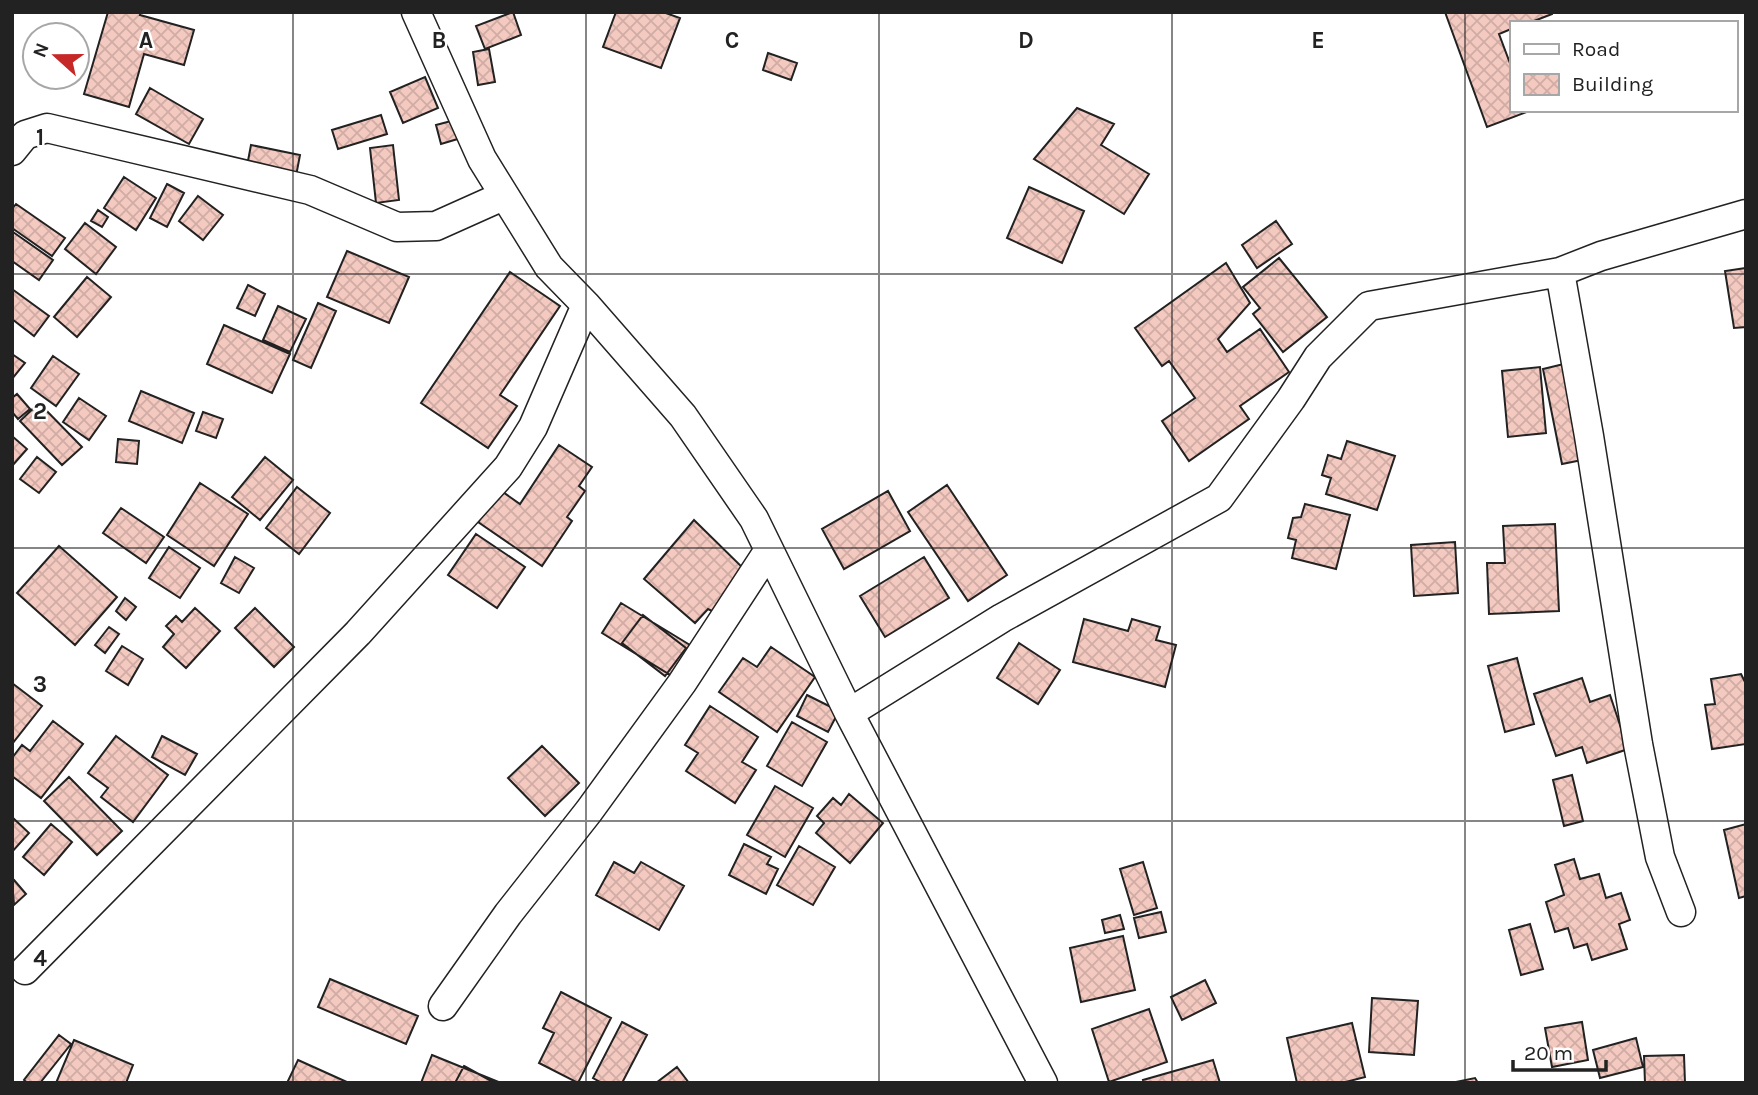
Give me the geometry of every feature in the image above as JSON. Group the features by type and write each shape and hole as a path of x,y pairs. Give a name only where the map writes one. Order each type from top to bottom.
{"street":[{"path":"416,12 482,159 549,267 586,305 683,416 754,519 849,713 1043,1083"},
{"path":"12,151 25,135 47,128 310,190 397,227 436,226 503,196"},
{"path":"849,713 1002,618 1219,498 1318,357 1369,306 1560,272 1601,256 1746,214"},
{"path":"1560,272 1638,744 1660,857 1681,912"},
{"path":"25,970 358,633 508,467 533,427 586,305"},
{"path":"443,1006 508,914 589,811 682,683 769,550"}],"building":[{"path":"108,12 141,12 140,15 194,30 184,65 144,54 129,107 84,94 85,91 91,91 91,70"},
{"path":"513,12 521,35 485,49 476,26"},
{"path":"616,12 663,12 680,18 661,68 603,47"},
{"path":"1445,12 1552,12 1534,21 1510,21 1510,29 1499,34 1510,63 1510,112 1527,112 1487,127"},
{"path":"489,49 495,82 478,85 473,52"},
{"path":"768,53 797,63 791,80 763,70"},
{"path":"425,77 438,108 403,123 390,92"},
{"path":"150,88 203,119 189,144 136,114"},
{"path":"1077,108 1114,124 1101,145 1149,174 1124,214 1034,159"},
{"path":"381,115 387,134 338,149 332,130"},
{"path":"455,120 461,138 441,144 436,125"},
{"path":"251,145 300,155 296,176 247,166"},
{"path":"393,145 399,200 376,203 370,148"},
{"path":"124,177 156,198 136,230 104,208"},
{"path":"167,184 184,193 167,227 150,218"},
{"path":"1029,187 1084,211 1062,263 1007,238"},
{"path":"198,196 223,215 203,240 179,221"},
{"path":"16,204 65,238 52,256 12,228 12,209"},
{"path":"98,210 108,217 102,227 91,221"},
{"path":"1276,221 1292,244 1257,268 1242,245"},
{"path":"85,223 116,247 96,274 65,249"},
{"path":"13,232 53,260 39,280 12,261"},
{"path":"347,251 409,277 389,323 327,297"},
{"path":"1279,258 1327,317 1283,352 1253,314 1260,308 1243,287"},
{"path":"1226,263 1250,303 1218,339 1227,352 1260,329 1289,372 1240,406 1249,419 1189,461 1162,421 1195,398 1169,361 1162,366 1135,328"},
{"path":"1746,268 1746,327 1734,328 1725,271"},
{"path":"510,272 560,306 500,395 517,406 488,448 421,403"},
{"path":"87,277 111,297 77,337 54,317"},
{"path":"248,285 265,294 255,316 237,308"},
{"path":"12,289 49,316 34,336 12,319"},
{"path":"318,303 336,311 311,368 293,360"},
{"path":"278,306 306,319 290,352 263,340"},
{"path":"224,325 290,354 272,393 207,364"},
{"path":"12,354 25,363 12,379"},
{"path":"53,356 79,374 56,406 31,388"},
{"path":"1568,363 1587,459 1562,464 1543,369"},
{"path":"1540,367 1546,433 1508,437 1502,371"},
{"path":"141,391 194,413 182,443 129,421"},
{"path":"17,394 30,409 18,419 12,412 12,398"},
{"path":"79,398 106,416 89,440 63,422"},
{"path":"39,403 82,447 62,465 20,421"},
{"path":"203,412 223,419 216,438 196,431"},
{"path":"12,436 27,449 12,466"},
{"path":"118,439 139,441 137,464 116,462"},
{"path":"1347,441 1395,456 1377,510 1326,494 1331,478 1322,475 1328,455 1341,459"},
{"path":"559,445 592,467 579,486 585,491 567,517 572,521 542,566 478,522 500,490 520,504"},
{"path":"37,457 56,472 39,493 20,479"},
{"path":"265,457 293,480 260,520 232,497"},
{"path":"200,483 248,514 214,566 167,535"},
{"path":"947,485 1007,575 968,601 908,512"},
{"path":"297,487 330,513 299,554 266,528"},
{"path":"888,491 910,531 844,569 822,529"},
{"path":"1305,504 1350,515 1336,569 1292,558 1296,540 1288,538 1293,518 1301,517"},
{"path":"121,508 164,537 146,563 103,533"},
{"path":"694,520 744,569 714,612 708,609 695,623 644,579"},
{"path":"1555,524 1559,611 1489,614 1487,563 1505,563 1503,526"},
{"path":"476,534 525,567 497,608 448,575"},
{"path":"1455,542 1458,593 1414,596 1411,545"},
{"path":"59,546 117,597 75,645 17,593"},
{"path":"169,547 200,568 180,598 149,578"},
{"path":"235,557 254,568 239,593 221,583"},
{"path":"924,557 949,598 885,637 860,596"},
{"path":"125,598 136,607 126,620 116,611"},
{"path":"621,603 690,645 672,676 602,633"},
{"path":"195,608 220,631 186,668 163,647 174,634 166,626 176,616 182,622"},
{"path":"255,608 294,647 274,667 235,628"},
{"path":"643,615 686,648 665,676 622,643"},
{"path":"1084,619 1128,631 1132,619 1160,627 1156,640 1176,645 1165,687 1073,662"},
{"path":"109,627 119,634 105,653 95,645"},
{"path":"1019,643 1060,670 1038,704 997,678"},
{"path":"122,646 143,659 128,685 106,671"},
{"path":"771,647 815,677 777,732 719,692 743,658 757,667"},
{"path":"1517,658 1534,724 1505,732 1488,666"},
{"path":"1741,674 1746,684 1746,744 1712,749 1705,705 1715,704 1711,679"},
{"path":"1582,678 1590,702 1610,695 1628,749 1587,763 1582,747 1556,756 1534,694"},
{"path":"12,683 42,706 12,744"},
{"path":"807,695 839,711 828,732 797,716"},
{"path":"710,706 758,737 742,762 756,770 735,803 686,771 698,753 685,745"},
{"path":"53,721 83,744 41,798 12,776 12,758 22,745 30,751"},
{"path":"792,722 827,742 802,786 767,766"},
{"path":"116,736 168,775 133,822 101,797 108,788 88,773"},
{"path":"162,736 197,754 185,775 152,757"},
{"path":"542,746 579,783 545,816 508,778"},
{"path":"1572,775 1583,821 1564,826 1553,780"},
{"path":"69,777 122,831 97,855 44,801"},
{"path":"775,786 813,808 785,857 747,835"},
{"path":"849,794 883,823 850,863 816,833 824,823 817,816 833,798 841,805"},
{"path":"12,817 29,833 12,852"},
{"path":"51,824 72,842 44,875 23,857"},
{"path":"1746,824 1746,896 1739,898 1724,830"},
{"path":"744,844 771,857 767,864 778,869 766,894 729,875"},
{"path":"799,846 835,867 813,905 777,885"},
{"path":"1574,859 1580,879 1599,874 1606,898 1621,893 1630,920 1619,924 1627,949 1592,960 1587,944 1574,948 1568,928 1555,932 1546,902 1564,895 1555,865"},
{"path":"614,862 634,873 641,862 684,886 659,930 596,895"},
{"path":"1143,862 1157,908 1134,915 1120,869"},
{"path":"12,881 26,894 14,905"},
{"path":"1161,912 1166,932 1139,938 1134,918"},
{"path":"1120,915 1124,929 1105,933 1102,920"},
{"path":"1530,924 1543,969 1521,975 1509,930"},
{"path":"1123,936 1135,990 1081,1002 1070,948"},
{"path":"330,979 418,1016 406,1044 318,1007"},
{"path":"1205,980 1216,1003 1182,1020 1171,997"},
{"path":"561,992 611,1018 578,1083 539,1063 554,1033 543,1028"},
{"path":"1372,998 1418,1001 1414,1055 1369,1052"},
{"path":"1149,1009 1167,1062 1109,1082 1092,1029"},
{"path":"622,1022 647,1035 622,1083 602,1083 593,1078"},
{"path":"1582,1022 1588,1060 1552,1067 1545,1028"},
{"path":"1352,1023 1365,1077 1342,1083 1297,1083 1287,1038"},
{"path":"59,1035 71,1044 40,1083 27,1083 24,1080"},
{"path":"1636,1038 1643,1067 1600,1078 1593,1050"},
{"path":"74,1040 133,1065 126,1083 56,1083"},
{"path":"432,1055 501,1083 421,1083"},
{"path":"1684,1055 1685,1083 1645,1083 1644,1056"},
{"path":"298,1060 349,1083 287,1083"},
{"path":"1213,1060 1220,1083 1144,1083 1143,1080"},
{"path":"464,1066 495,1083 455,1083"},
{"path":"677,1067 689,1083 656,1083"},
{"path":"1475,1078 1478,1083 1451,1083"}]}
